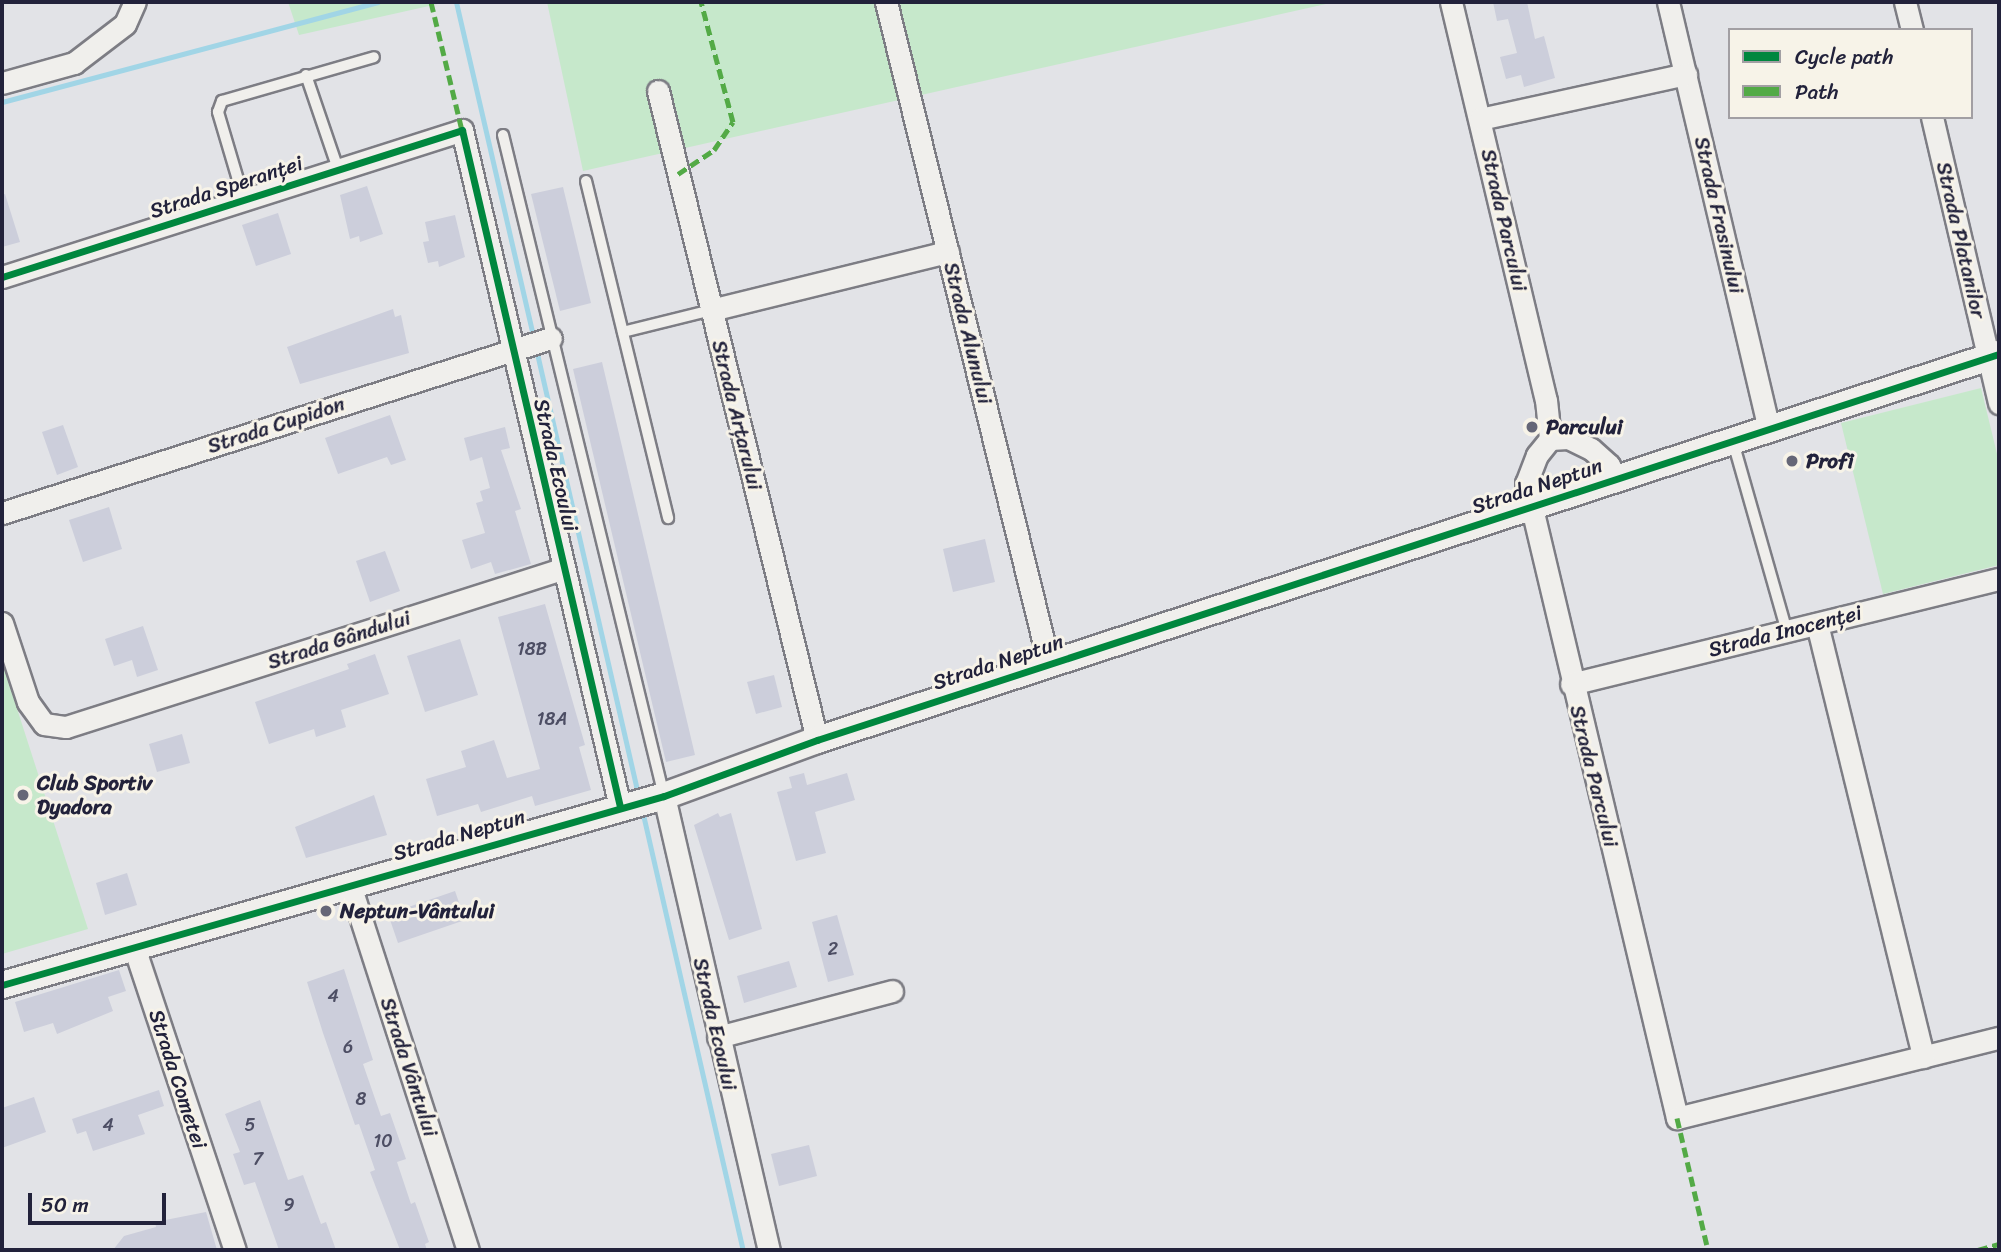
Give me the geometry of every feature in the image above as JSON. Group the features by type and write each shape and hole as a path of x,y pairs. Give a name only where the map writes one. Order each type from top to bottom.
{"street":[{"path":"2,83 74,62 125,24 135,2"},
{"name":"Strada Alunului","path":"886,2 1049,664"},
{"name":"Strada Parcului","path":"1451,2 1546,400 1550,439 1537,455 1526,483 1528,508 1678,1118 1923,1057"},
{"name":"Strada Frasinului","path":"1668,2 1769,429"},
{"path":"1905,2 1912,28"},
{"path":"1480,119 1686,74"},
{"name":"Strada Arțarului","path":"658,91 817,740"},
{"name":"Strada Platanilor","path":"1933,119 1994,356 1999,403"},
{"name":"Strada Speranței","path":"2,277 462,130"},
{"name":"Strada Ecoului","path":"462,130 531,344 562,569 718,1037 769,1250"},
{"path":"711,310 948,252"},
{"name":"Strada Cupidon","path":"2,513 531,344"},
{"name":"Strada Neptun","path":"2,985 641,802 817,740 1994,356"},
{"path":"1550,439 1568,438 1591,449 1616,479"},
{"name":"Strada Gândului","path":"2,623 28,702 44,724 66,727 562,569"},
{"name":"Strada Inocenței","path":"1571,684 1999,579"},
{"path":"1817,624 1923,1057 1999,1038"},
{"name":"Strada Vântului","path":"350,885 468,1250"},
{"name":"Strada Cometei","path":"134,947 235,1250"},
{"path":"718,1037 892,991"}],"lane":[{"path":"243,200 218,112 222,101 374,57"},
{"path":"306,75 338,169"},
{"path":"503,135 531,344 641,802"},
{"path":"586,181 668,518"},
{"path":"623,332 711,310"},
{"path":"1733,440 1787,631"}],"green space":[{"path":"288,2 447,2 299,35"},
{"path":"547,2 1326,2 1326,4 583,171"},
{"path":"1981,388 1999,462 1999,565 1883,594 1841,423"},
{"name":"Club Sportiv Dyadora","path":"2,662 88,929 2,954"}],"building":[{"path":"1493,2 1527,2 1535,39 1544,36 1555,78 1524,87 1521,75 1506,79 1500,57 1517,53 1508,19 1497,21"},
{"path":"367,186 383,234 360,242 359,236 350,239 340,195"},
{"path":"563,187 591,303 560,311 531,194"},
{"path":"5,194 20,242 2,247 2,195"},
{"path":"278,213 291,254 256,266 242,225"},
{"path":"455,215 465,257 439,267 438,261 428,263 423,242 429,241 425,222"},
{"path":"393,309 395,317 401,315 409,353 300,384 287,347"},
{"path":"602,362 695,755 666,762 573,369"},
{"path":"390,415 406,460 391,465 387,457 338,474 325,438"},
{"path":"63,425 78,467 57,475 42,432"},
{"path":"505,427 510,448 501,450 521,509 515,511 531,564 495,574 491,562 471,569 462,540 485,533 476,503 483,501 480,491 490,488 482,457 470,461 464,438"},
{"path":"109,507 122,549 83,562 69,520"},
{"path":"985,539 995,582 953,592 943,549"},
{"path":"385,551 400,591 370,602 356,561"},
{"path":"545,604 585,745 579,747 591,790 535,806 532,796 481,812 478,804 437,816 426,779 466,767 461,751 494,740 507,778 540,769 498,617"},
{"path":"143,626 158,670 137,677 132,660 114,666 105,639"},
{"path":"460,639 478,695 425,712 407,656"},
{"path":"375,654 389,694 341,710 346,727 316,737 314,729 269,744 255,702 349,669 347,664"},
{"path":"774,675 782,707 756,714 747,682"},
{"path":"182,734 190,763 157,772 149,744"},
{"path":"804,773 807,785 847,773 855,800 815,812 826,853 796,861 777,792 792,788 789,777"},
{"path":"374,795 387,835 306,858 295,827"},
{"path":"718,813 720,817 731,813 762,929 729,940 694,825"},
{"path":"127,873 137,905 105,915 96,883"},
{"path":"455,891 465,920 398,943 388,914"},
{"path":"837,915 854,975 828,982 812,922"},
{"path":"789,961 797,987 744,1003 737,976"},
{"path":"344,969 373,1060 363,1064 381,1116 390,1113 406,1159 397,1162 411,1204 415,1202 429,1242 425,1244 427,1250 400,1250 370,1172 375,1170 359,1124 355,1125 307,982"},
{"path":"119,970 126,991 108,997 113,1011 57,1034 53,1023 24,1032 15,1002"},
{"path":"159,1090 164,1106 138,1115 145,1134 93,1151 86,1131 77,1134 72,1119"},
{"path":"34,1097 46,1132 2,1148 2,1108"},
{"path":"260,1100 288,1180 303,1175 321,1224 326,1222 336,1250 279,1250 255,1182 244,1185 233,1154 240,1152 225,1114"},
{"path":"809,1145 817,1176 779,1186 771,1154"},
{"path":"206,1212 217,1250 113,1250 124,1236 156,1227 155,1222"}],"waterway":[{"path":"2,102 378,2"},
{"path":"456,2 534,340"},
{"path":"536,349 639,797"},
{"path":"642,810 743,1250"}],"marked path":[{"path":"431,2 462,130"},
{"path":"678,174 714,150 733,122 701,2"},
{"path":"1677,1118 1708,1250"},
{"path":"1978,1250 1999,1244"}],"cycle path":[{"path":"2,277 462,130 620,807"},
{"path":"2,985 664,796 817,740 1999,354"}],"place":[{"name":"Parcului","path":"1532,427"},
{"name":"Profi","path":"1792,461"},
{"name":"Club Sportiv Dyadora","path":"23,795"},
{"name":"Neptun-Vântului","path":"326,911"}]}
